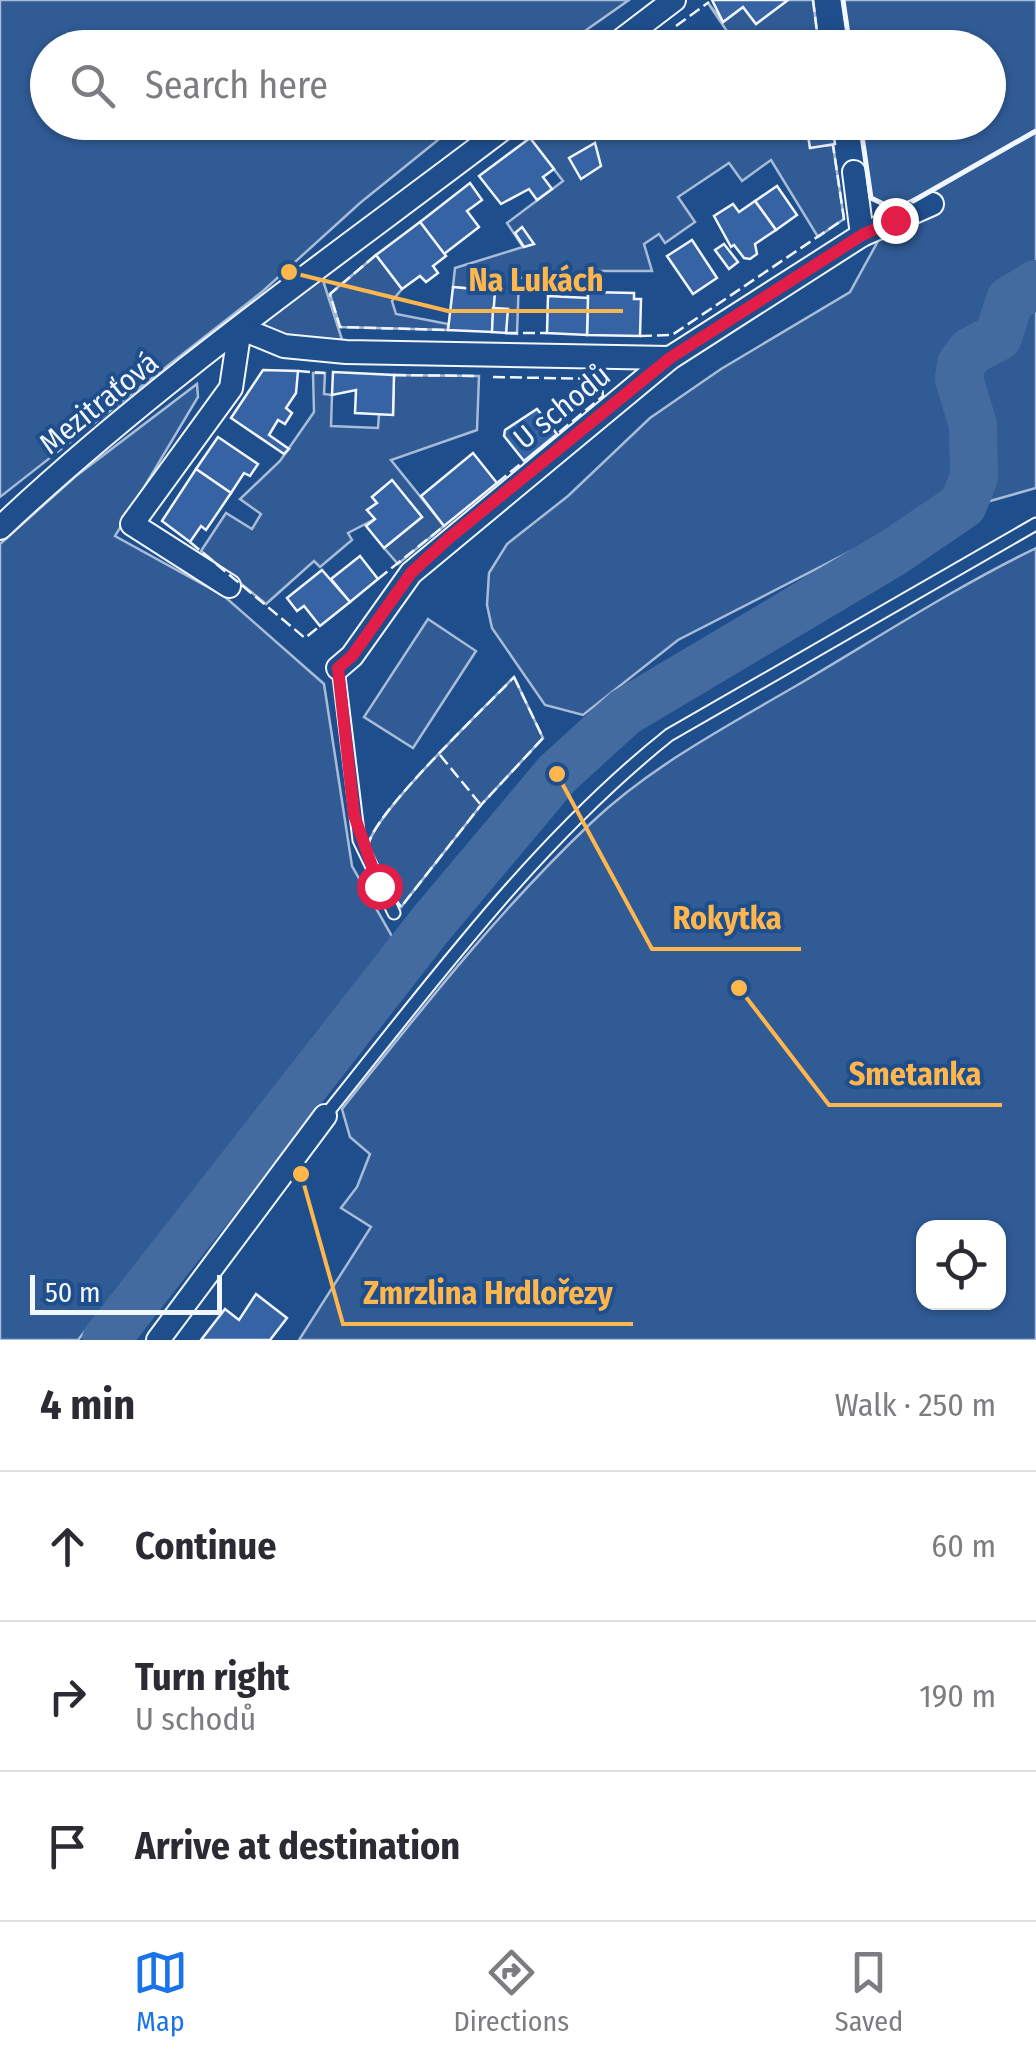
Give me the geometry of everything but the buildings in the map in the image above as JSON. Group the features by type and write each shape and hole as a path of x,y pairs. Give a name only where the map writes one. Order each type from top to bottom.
{"street":[{"path":"635,30 674,0"},
{"name":"Mezitraťová","path":"0,528 60,472 240,328 488,140"},
{"path":"854,172 862,235"},
{"name":"U schodů","path":"338,668 352,656 411,573 670,358 862,235 932,204"},
{"path":"230,586 132,524 231,388 240,328 284,346 346,352 670,358"},
{"path":"158,1340 325,1116"}],"lane":[{"path":"325,1116 564,827 621,773 668,735 1036,524"},
{"path":"338,668 359,840 394,913"}],"shaded area":[{"path":"0,0 629,0 586,30 30,30 30,140 438,140 360,203 263,291 0,497"},
{"path":"788,0 813,0 817,30 726,30 708,3 723,22 743,7 756,24"},
{"path":"842,0 1036,0 1036,488 898,527 678,640 583,715 545,705 492,628 487,605 489,573 507,544 568,496 650,418 721,369 850,292 894,212 871,198 862,140 1006,140 1006,30 846,30"},
{"path":"532,140 809,140 810,147 833,145 844,219 818,237 771,160 742,181 729,163 678,197 695,222 665,243 659,234 644,244 652,271 590,271 589,278 519,278 517,334 506,333 507,310 493,308 494,291 453,287 455,268 523,247 507,223 563,181"},
{"path":"376,255 402,289 392,301 396,314 448,324 448,330 340,327 330,294"},
{"path":"319,268 346,352 240,328"},
{"path":"313,373 325,373 324,394 332,395 331,426 378,428 379,414 393,414 394,375 479,376 477,430 391,460 444,526 398,564 384,548 422,517 392,481 372,497 377,503 367,510 375,519 348,533 352,540 320,567 314,561 266,604 201,551 226,513 252,529 261,514 240,499 280,461 314,412"},
{"path":"197,384 198,397 115,536 224,596 324,684 352,866 394,940 78,1340 0,1340 0,544 76,476"},
{"path":"1036,548 1036,1340 299,1340 371,1227 341,1208 357,1187 370,1154 350,1137 342,1109 462,961 557,856 640,782 920,612"},
{"path":"428,619 476,651 413,748 364,717"},
{"path":"514,677 543,738 481,805 401,907 368,853 375,831 409,786"}],"waterway":[{"path":"106,1340 431,924 557,774 625,712 894,552 963,505 974,477 973,425 959,379 961,364 971,351 998,337 1010,300 1036,284"}],"fence":[{"path":"813,0 817,30"},
{"path":"676,26 709,2"},
{"path":"640,336 672,335 844,219 833,145"},
{"path":"376,255 330,294 340,327 448,330"},
{"path":"506,333 547,333"},
{"path":"298,371 325,373"},
{"path":"394,375 479,376"},
{"path":"493,377 601,379 603,396 557,434"},
{"path":"497,483 524,461"},
{"path":"378,579 444,526"},
{"path":"190,542 305,638 320,626"},
{"path":"514,677 543,738 481,805 401,907 368,853 374,831 409,786 514,677"},
{"path":"440,755 481,805"}],"wall":[{"path":"843,0 847,30"},
{"path":"913,201 1036,131"},
{"path":"863,140 871,198 896,210"}],"place":[{"name":"Na Lukách","path":"289,272"},
{"name":"Rokytka","path":"557,774"},
{"name":"Smetanka","path":"739,988"},
{"name":"Zmrzlina Hrdlořezy","path":"301,1174"}],"route":[{"path":"379,886 359,840 354,815 338,668 352,656 411,573 670,358 862,235 895,220"}]}
